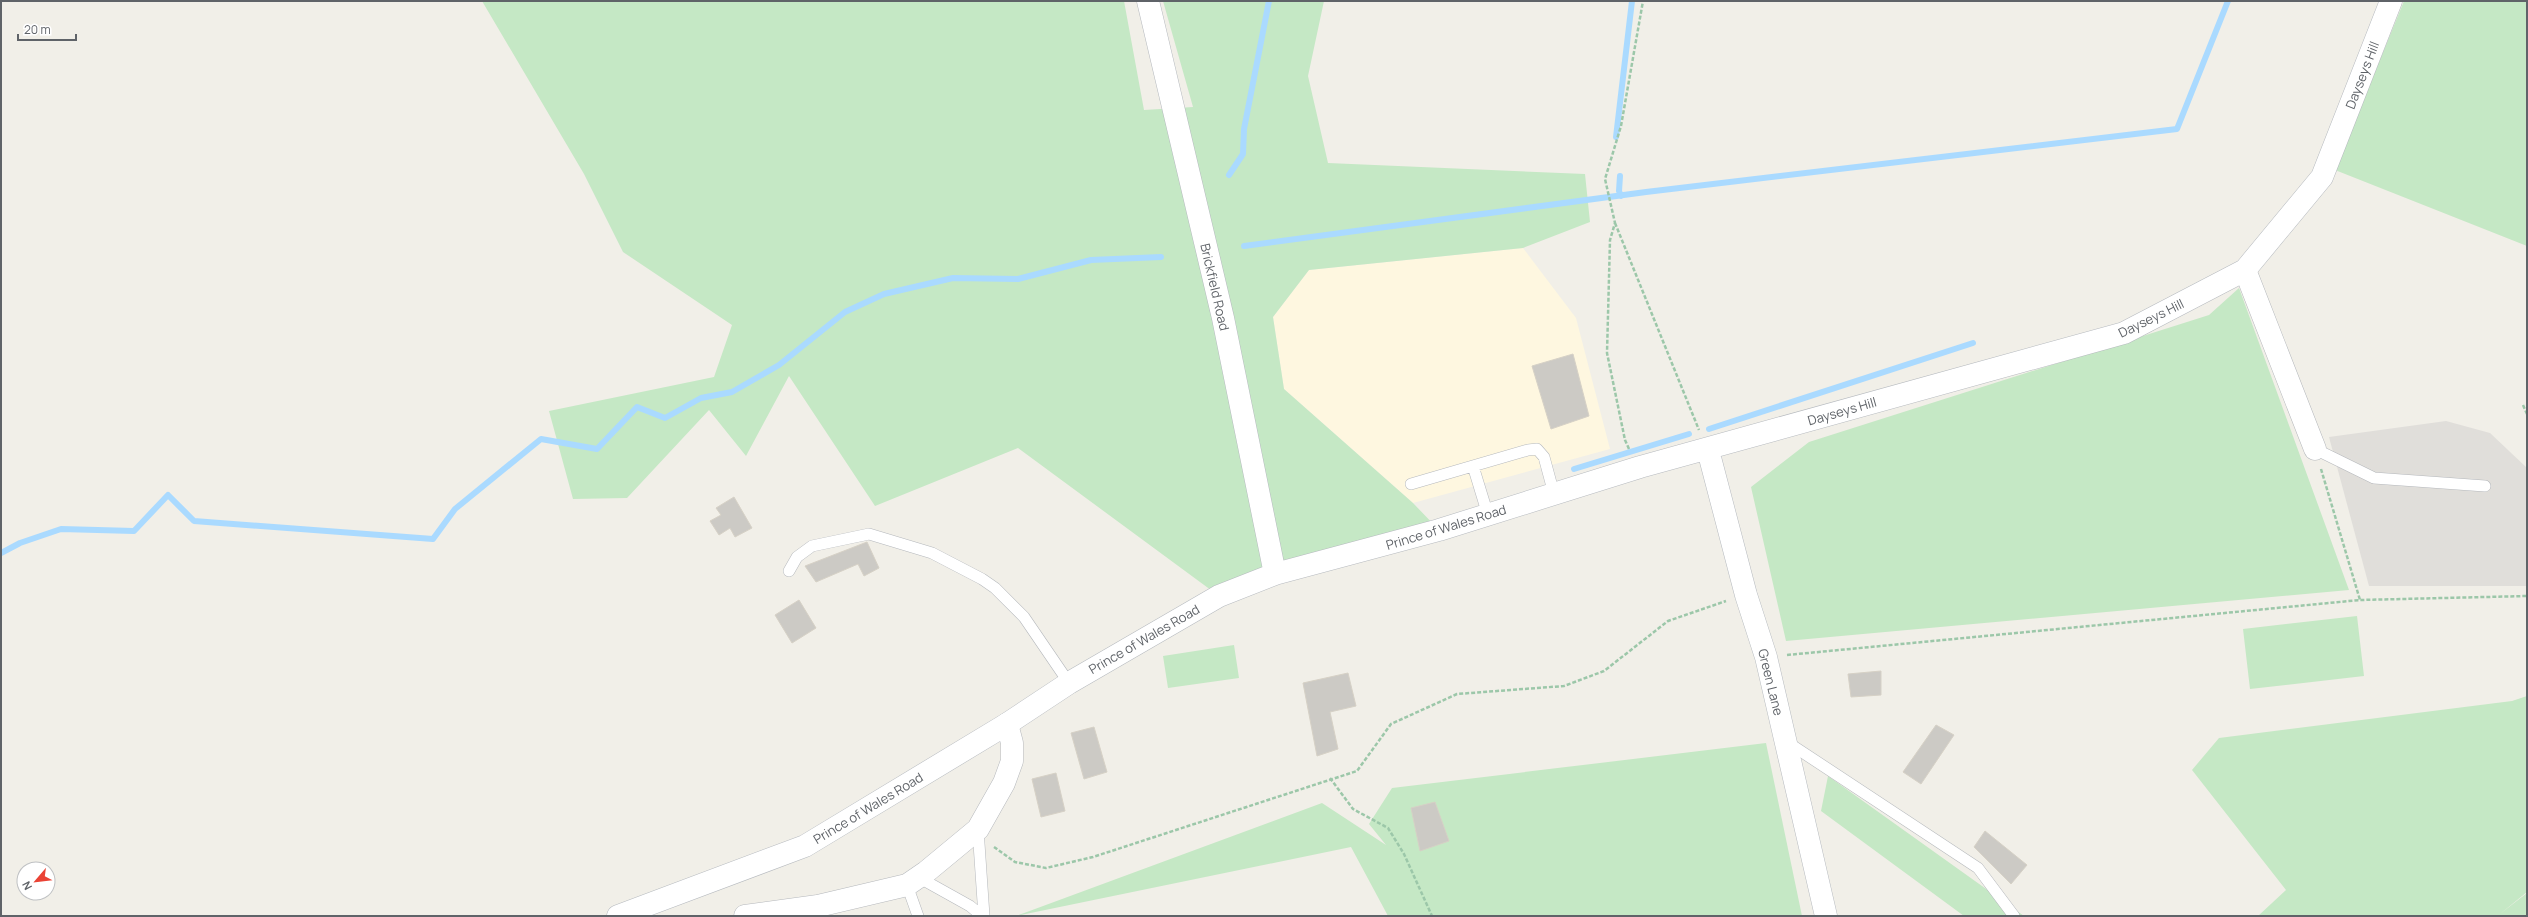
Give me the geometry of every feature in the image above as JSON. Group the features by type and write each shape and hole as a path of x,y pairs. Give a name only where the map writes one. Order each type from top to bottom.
{"street":[{"name":"Brickfield Road","path":"1148,1 1223,318 1275,574"},
{"name":"Dayseys Hill","path":"1706,451 1956,378 2124,333 2245,270 2322,177 2391,1"},
{"path":"2245,270 2315,449"},
{"name":"Prince of Wales Road","path":"625,916 804,846 1007,724 1069,683 1218,596 1275,574 1371,550 1640,467 1706,451"},
{"name":"Green Lane","path":"1706,451 1746,595 1766,657 1826,916"},
{"path":"745,916 818,906 913,881 978,829 1004,783 1012,761 1012,743 1007,724"}],"lane":[{"path":"1411,484 1537,449 1544,457 1554,494"},
{"path":"2315,449 2374,478 2486,486"},
{"path":"1473,466 1488,515"},
{"path":"788,571 797,557 812,546 869,534 932,553 982,579 1000,593 1024,616 1069,683"},
{"path":"1785,740 1978,868 2014,916"},
{"path":"978,829 983,916"},
{"path":"913,881 970,906 983,916"},
{"path":"913,881 918,916"}],"path":[{"path":"1643,1 1621,126 1605,179 1615,223 1648,309 1690,404 1706,451"},
{"path":"1615,223 1610,240 1608,353 1628,448"},
{"path":"2523,405 2527,414"},
{"path":"2315,449 2360,600"},
{"path":"978,829 984,840 1015,862 1046,868 1093,857 1330,778 1357,771 1391,724 1457,694 1564,686 1604,671 1668,621 1746,595"},
{"path":"1766,657 2360,600 2527,596"},
{"path":"1330,778 1353,809 1388,828 1404,854 1432,916"}],"shaded area":[{"path":"1523,248 1576,318 1610,449 1413,503 1284,389 1273,317 1309,270"},
{"path":"2446,421 2490,433 2527,468 2527,586 2369,586 2329,437"}],"green space":[{"path":"482,1 1124,1 1144,110 1193,107 1163,1 1324,1 1308,76 1328,163 1585,174 1590,222 1523,248 1309,270 1273,317 1284,389 1413,503 1439,530 1219,596 1018,448 875,506 789,376 746,456 709,410 627,498 573,499 549,411 714,377 732,325 623,252 584,174"},
{"path":"2404,1 2527,1 2527,246 2335,170"},
{"path":"2239,288 2349,590 1786,641 1751,487 1809,442 2209,315"},
{"path":"2357,616 2364,676 2250,689 2243,629"},
{"path":"1234,645 1239,678 1168,688 1163,656"},
{"path":"2527,696 2527,892 2500,914 2527,893 2527,916 2258,916 2286,890 2192,770 2219,738 2512,701"},
{"path":"1766,743 1802,916 1388,916 1351,847 1016,916 1322,803 1386,845 1369,824 1392,788"},
{"path":"1828,776 2024,916 1964,916 1821,811"}],"building":[{"path":"1573,354 1589,416 1551,429 1532,366"},
{"path":"734,497 752,528 735,537 730,528 719,535 710,521 721,515 716,508"},
{"path":"867,542 879,568 864,576 858,564 816,582 805,566"},
{"path":"799,600 816,628 792,643 775,615"},
{"path":"1881,671 1881,695 1851,697 1848,674"},
{"path":"1348,673 1356,706 1330,712 1338,749 1317,756 1303,683"},
{"path":"1936,725 1954,735 1921,784 1903,772"},
{"path":"1094,727 1107,772 1084,779 1071,733"},
{"path":"1056,773 1065,811 1041,817 1032,779"},
{"path":"1435,802 1449,841 1420,851 1411,808"},
{"path":"1985,831 2027,865 2011,884 1974,847"}],"waterway":[{"path":"1229,175 1243,154 1244,129 1269,1"},
{"path":"1616,137 1632,1"},
{"path":"1244,246 1646,192 2177,129 2228,1"},
{"path":"1620,176 1619,191 1621,196"},
{"path":"1,553 20,543 61,529 134,531 168,495 194,521 433,539 455,509 541,439 597,449 637,407 665,418 701,398 732,392 779,365 845,312 884,294 953,278 1018,279 1091,260 1161,257"},
{"path":"1709,429 1973,343"},
{"path":"1574,469 1689,434"}]}
